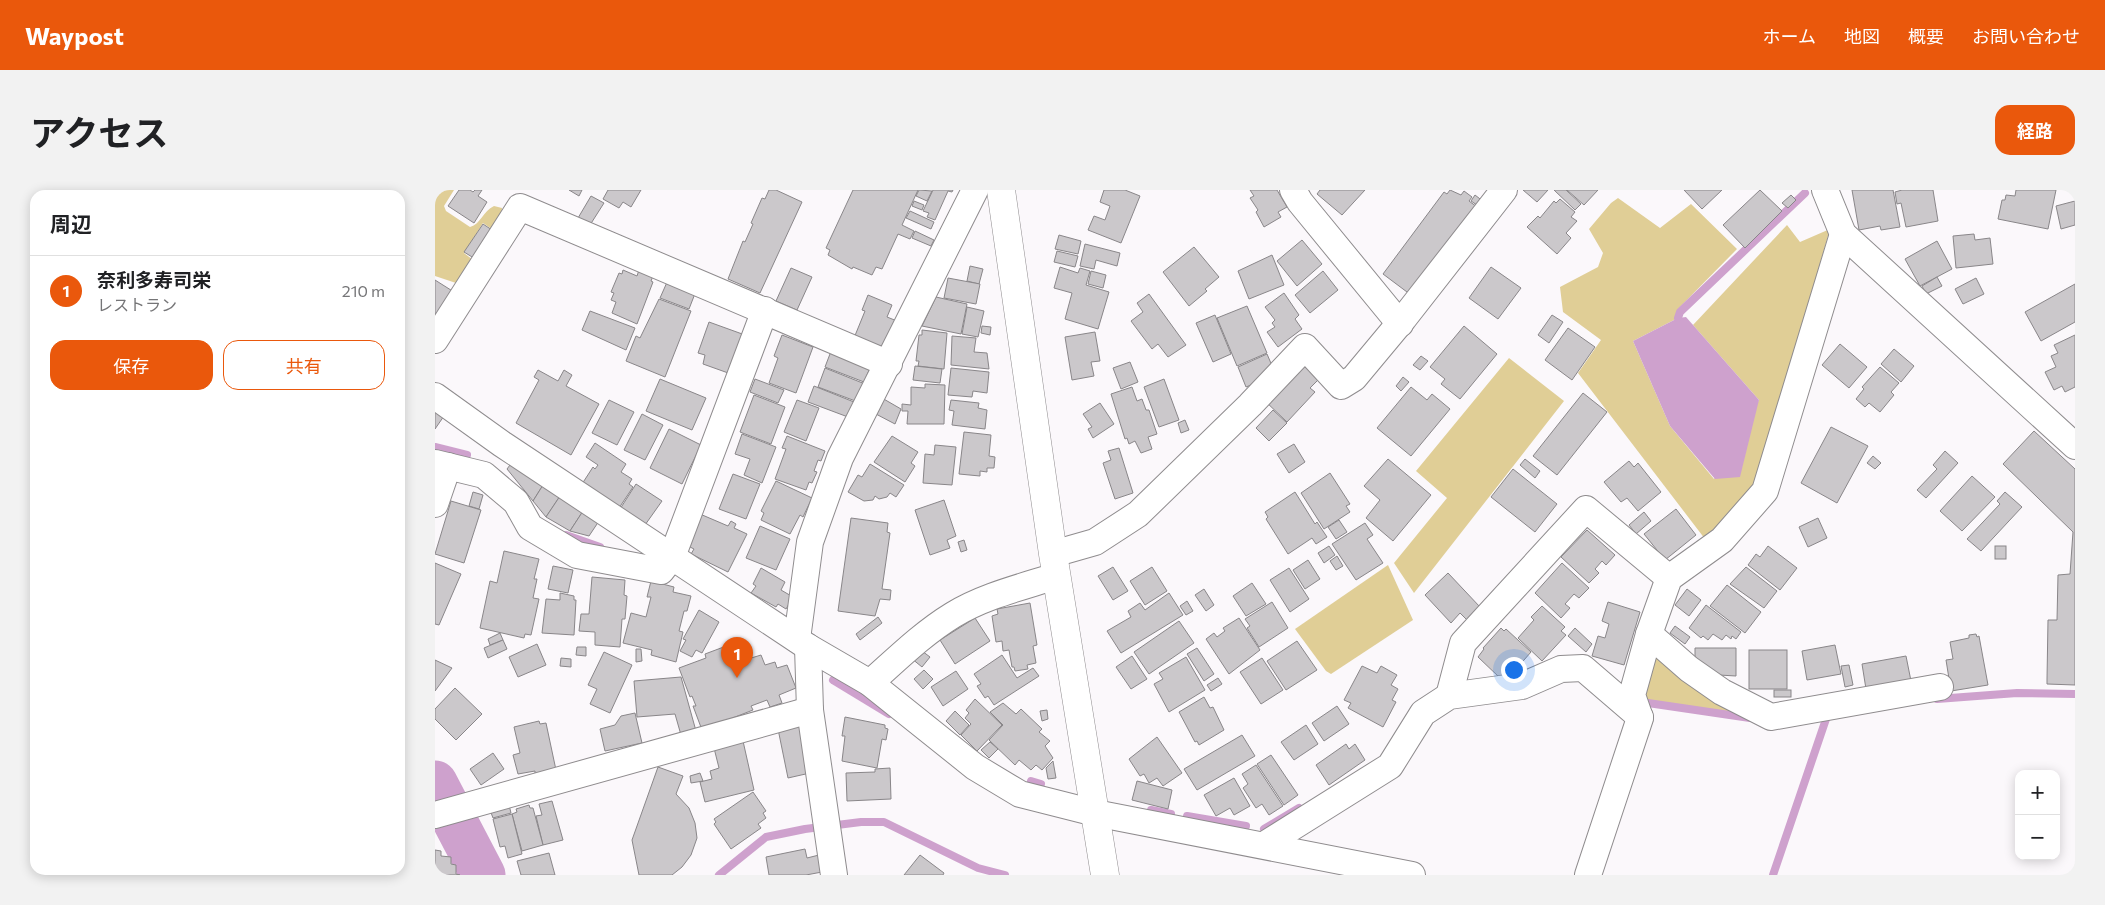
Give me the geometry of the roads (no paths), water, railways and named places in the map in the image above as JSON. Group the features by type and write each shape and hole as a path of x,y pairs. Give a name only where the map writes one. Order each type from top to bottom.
{"street":[{"path":"834,875 810,710 803,643 810,542 840,458 975,190"},
{"path":"1001,190 1055,565 1105,875"},
{"path":"1293,190 1300,202 1400,324"},
{"path":"1825,190 1843,234 2075,446"},
{"path":"870,683 925,635 953,615 1055,565 1095,542 1137,514 1250,405 1305,346 1341,386 1354,378 1400,324 1497,193"},
{"path":"435,340 520,207 889,364"},
{"path":"1588,875 1640,718 1632,695 1649,634 1669,578 1722,540 1765,491 1843,234"},
{"path":"435,504 442,464 484,475 516,502 531,527 577,555 661,571 672,557 765,310"},
{"path":"435,396 502,444 672,557 803,643 870,683 975,767 1020,794 1095,813 1264,844 1412,875"},
{"path":"484,475 502,444"},
{"path":"1449,696 1463,643 1586,509 1669,578"},
{"path":"1649,634 1689,669 1771,728 1940,687"},
{"path":"1264,844 1390,766 1423,713 1449,696 1522,686 1561,669 1583,668 1640,718"},
{"path":"443,812 810,710"}],"waterway":[{"path":"1678,318 1680,312 1805,193"},
{"path":"435,447 467,455"},
{"path":"566,535 600,547"},
{"path":"833,680 889,714"},
{"path":"1937,699 2017,693 2075,694"},
{"path":"1648,703 1750,718"},
{"path":"1773,875 1826,719"},
{"path":"1031,781 1041,784"},
{"path":"435,783 483,875"},
{"path":"1264,829 1299,808"},
{"path":"1151,810 1171,814"},
{"path":"1187,816 1246,826"},
{"path":"719,875 766,837 805,829 861,822 884,822 978,868 1005,875"}],"place":[{"name":"奈利多寿司栄","path":"737,678"}]}
